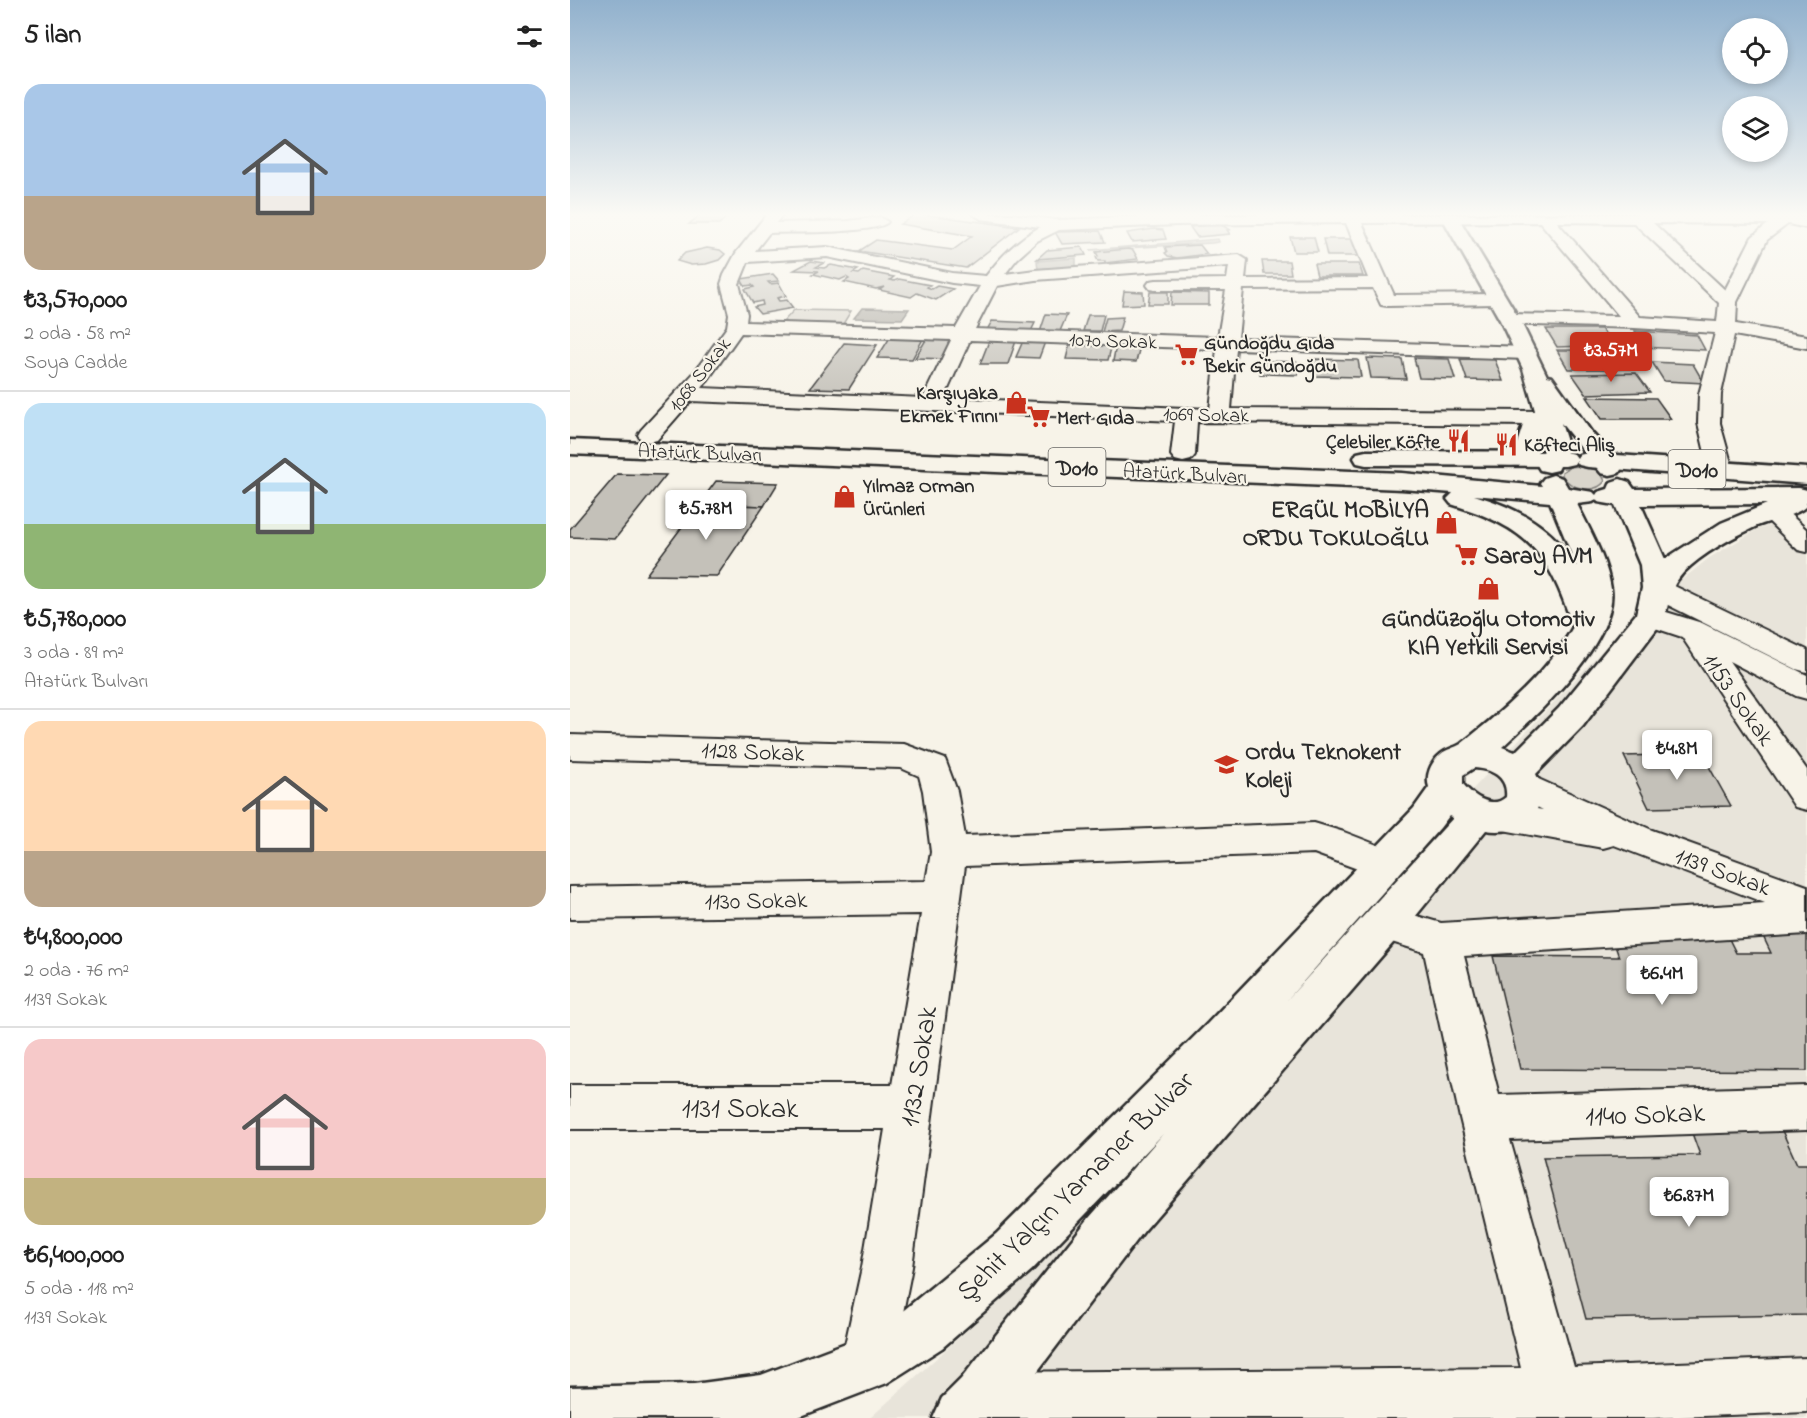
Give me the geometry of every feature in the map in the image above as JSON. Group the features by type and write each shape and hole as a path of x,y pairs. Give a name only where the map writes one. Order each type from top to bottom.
{"main road":[{"path":"1486,280 1510,320 1530,361 1594,453 1584,477"},
{"path":"1530,361 1557,448 1584,477 1654,565 1653,602"},
{"path":"1507,459 1526,453 1535,425 1546,418"},
{"name":"Atatürk Bulvarı","path":"570,432 1183,455 1507,459 1584,477 1807,496"},
{"name":"Atatürk Bulvarı","path":"570,447 1402,481 1584,477 1721,470 1807,476"},
{"path":"1268,476 1410,490 1459,499 1506,514 1531,530 1549,546 1564,566 1575,587 1588,628"},
{"name":"Şehit Yalçın Yamaner Bulvar","path":"972,1409 1126,1214 1286,1030 1386,924 1535,696 1570,655 1588,628 1598,601 1590,561 1584,477"},
{"path":"1521,779 1571,717 1653,602 1675,565 1746,521 1772,511 1807,502"},
{"path":"1495,758 1521,779 1524,801 1517,810 1506,815 1472,794 1495,758"},
{"name":"Şehit Yalçın Yamaner Bulvar","path":"570,1416 694,1413 761,1403 867,1364 923,1329 1014,1252 1224,1038 1427,818 1472,794"}],"street":[{"name":"1068 Sokak","path":"649,435 700,378 736,327 738,314 730,284 731,280"},
{"path":"973,280 991,282 1002,280"},
{"path":"1119,280 1134,285 1378,283"},
{"path":"1220,415 1237,280"},
{"path":"1377,280 1387,301 1497,299"},
{"path":"1598,280 1634,322"},
{"path":"1705,280 1728,302"},
{"path":"1721,470 1709,423 1710,394 1726,328 1728,302 1739,280"},
{"path":"931,404 991,282"},
{"path":"1510,320 1634,322 1726,328 1807,342"},
{"name":"1070 Sokak","path":"736,327 1227,344 1530,361"},
{"name":"1069 Sokak","path":"685,394 1187,415 1546,418"},
{"path":"1183,455 1187,415"},
{"path":"1772,511 1807,544"},
{"path":"1653,602 1692,630 1807,688"},
{"path":"1653,602 1807,662"},
{"name":"1153 Sokak","path":"1692,630 1807,797"},
{"name":"1128 Sokak","path":"570,747 904,756 933,768"},
{"name":"1132 Sokak","path":"867,1364 887,1267 949,852 940,791 933,768"},
{"name":"1139 Sokak","path":"1521,779 1639,840"},
{"name":"1139 Sokak","path":"1472,794 1639,840 1807,902"},
{"path":"949,852 1314,838 1331,842 1385,864"},
{"name":"1130 Sokak","path":"570,903 943,897"},
{"path":"1386,924 1441,940 1807,917"},
{"path":"1441,940 1482,1118 1558,1406"},
{"name":"1131 Sokak","path":"570,1107 911,1107"},
{"name":"1140 Sokak","path":"1482,1118 1807,1108"},
{"path":"972,1409 1558,1406 1807,1384"}],"shaded area":[{"path":"862,308 909,309 902,319 854,318"},
{"path":"794,310 851,311 843,324 783,322"},
{"path":"1580,466 1595,470 1603,476 1605,481 1595,488 1576,487 1565,480 1562,475 1562,472 1570,467"},
{"path":"1791,520 1807,536 1807,1418 870,1418 972,1326 1625,626 1709,558 1758,529"}],"building":[{"path":"742,280 778,280 768,282 770,284 779,283 786,296 777,298 779,301 787,300 793,308 760,314 754,307 763,305 762,301 753,303 745,289 754,287 745,286"},
{"path":"905,280 930,285 927,287 932,289 937,286 953,289 936,300 917,293 911,297 879,290 884,287 876,289 844,282"},
{"path":"1124,291 1143,292 1144,304 1122,305"},
{"path":"1150,292 1168,292 1168,304 1148,304"},
{"path":"1172,292 1209,293 1209,305 1171,305"},
{"path":"1046,314 1067,315 1060,331 1040,332"},
{"path":"1088,315 1104,315 1100,331 1083,331"},
{"path":"1123,317 1119,331 1102,332 1106,318"},
{"path":"992,321 1035,323 1031,331 987,330"},
{"path":"1546,329 1601,329 1616,345 1557,347"},
{"path":"1635,331 1697,335 1705,350 1641,347"},
{"path":"927,338 958,339 948,359 915,358"},
{"path":"889,339 923,339 912,359 877,358"},
{"path":"989,341 1016,341 1008,364 980,364"},
{"path":"1023,341 1045,342 1039,358 1016,357"},
{"path":"844,343 877,345 849,389 810,388"},
{"path":"1070,343 1112,344 1108,360 1066,359"},
{"path":"1116,345 1140,346 1136,362 1113,361"},
{"path":"1557,350 1618,350 1635,369 1568,369"},
{"path":"1367,358 1402,359 1406,379 1371,378"},
{"path":"1414,358 1449,359 1455,379 1419,378"},
{"path":"1311,359 1358,360 1361,377 1313,376"},
{"path":"1460,359 1495,360 1503,381 1467,380"},
{"path":"1260,361 1297,362 1298,375 1260,374"},
{"path":"1652,362 1693,364 1704,383 1664,381"},
{"path":"1636,373 1650,392 1586,394 1572,374"},
{"path":"1587,397 1656,398 1671,419 1602,419"},
{"path":"617,474 666,475 615,539 570,537 570,529"},
{"path":"716,481 778,483 764,506 699,504"},
{"path":"699,504 764,506 717,576 646,575"},
{"path":"1702,754 1731,806 1649,808 1624,756"},
{"path":"1761,932 1807,932 1807,1071 1520,1069 1493,956 1619,957 1612,937 1728,937 1736,953 1771,953"},
{"path":"1779,1124 1797,1164 1807,1164 1807,1315 1586,1319 1543,1157 1700,1155 1689,1125"}],"place":[{"name":"Gündoğdu Gıda Bekir Gündoğdu","path":"1186,354"},
{"name":"Karşıyaka Ekmek Fırını","path":"1016,403"},
{"name":"Mert Gıda","path":"1039,417"},
{"name":"Çelebiler Köfte","path":"1458,441"},
{"name":"Köfteci Aliş","path":"1506,444"},
{"name":"Yılmaz Orman Ürünleri","path":"845,497"},
{"name":"ERGÜL MOBİLYA ORDU TOKULOĞLU","path":"1447,523"},
{"name":"Saray AVM","path":"1466,555"},
{"name":"Gündüzoğlu Otomotiv KIA Yetkili Servisi","path":"1488,588"},
{"name":"Ordu Teknokent Koleji","path":"1227,765"}]}
